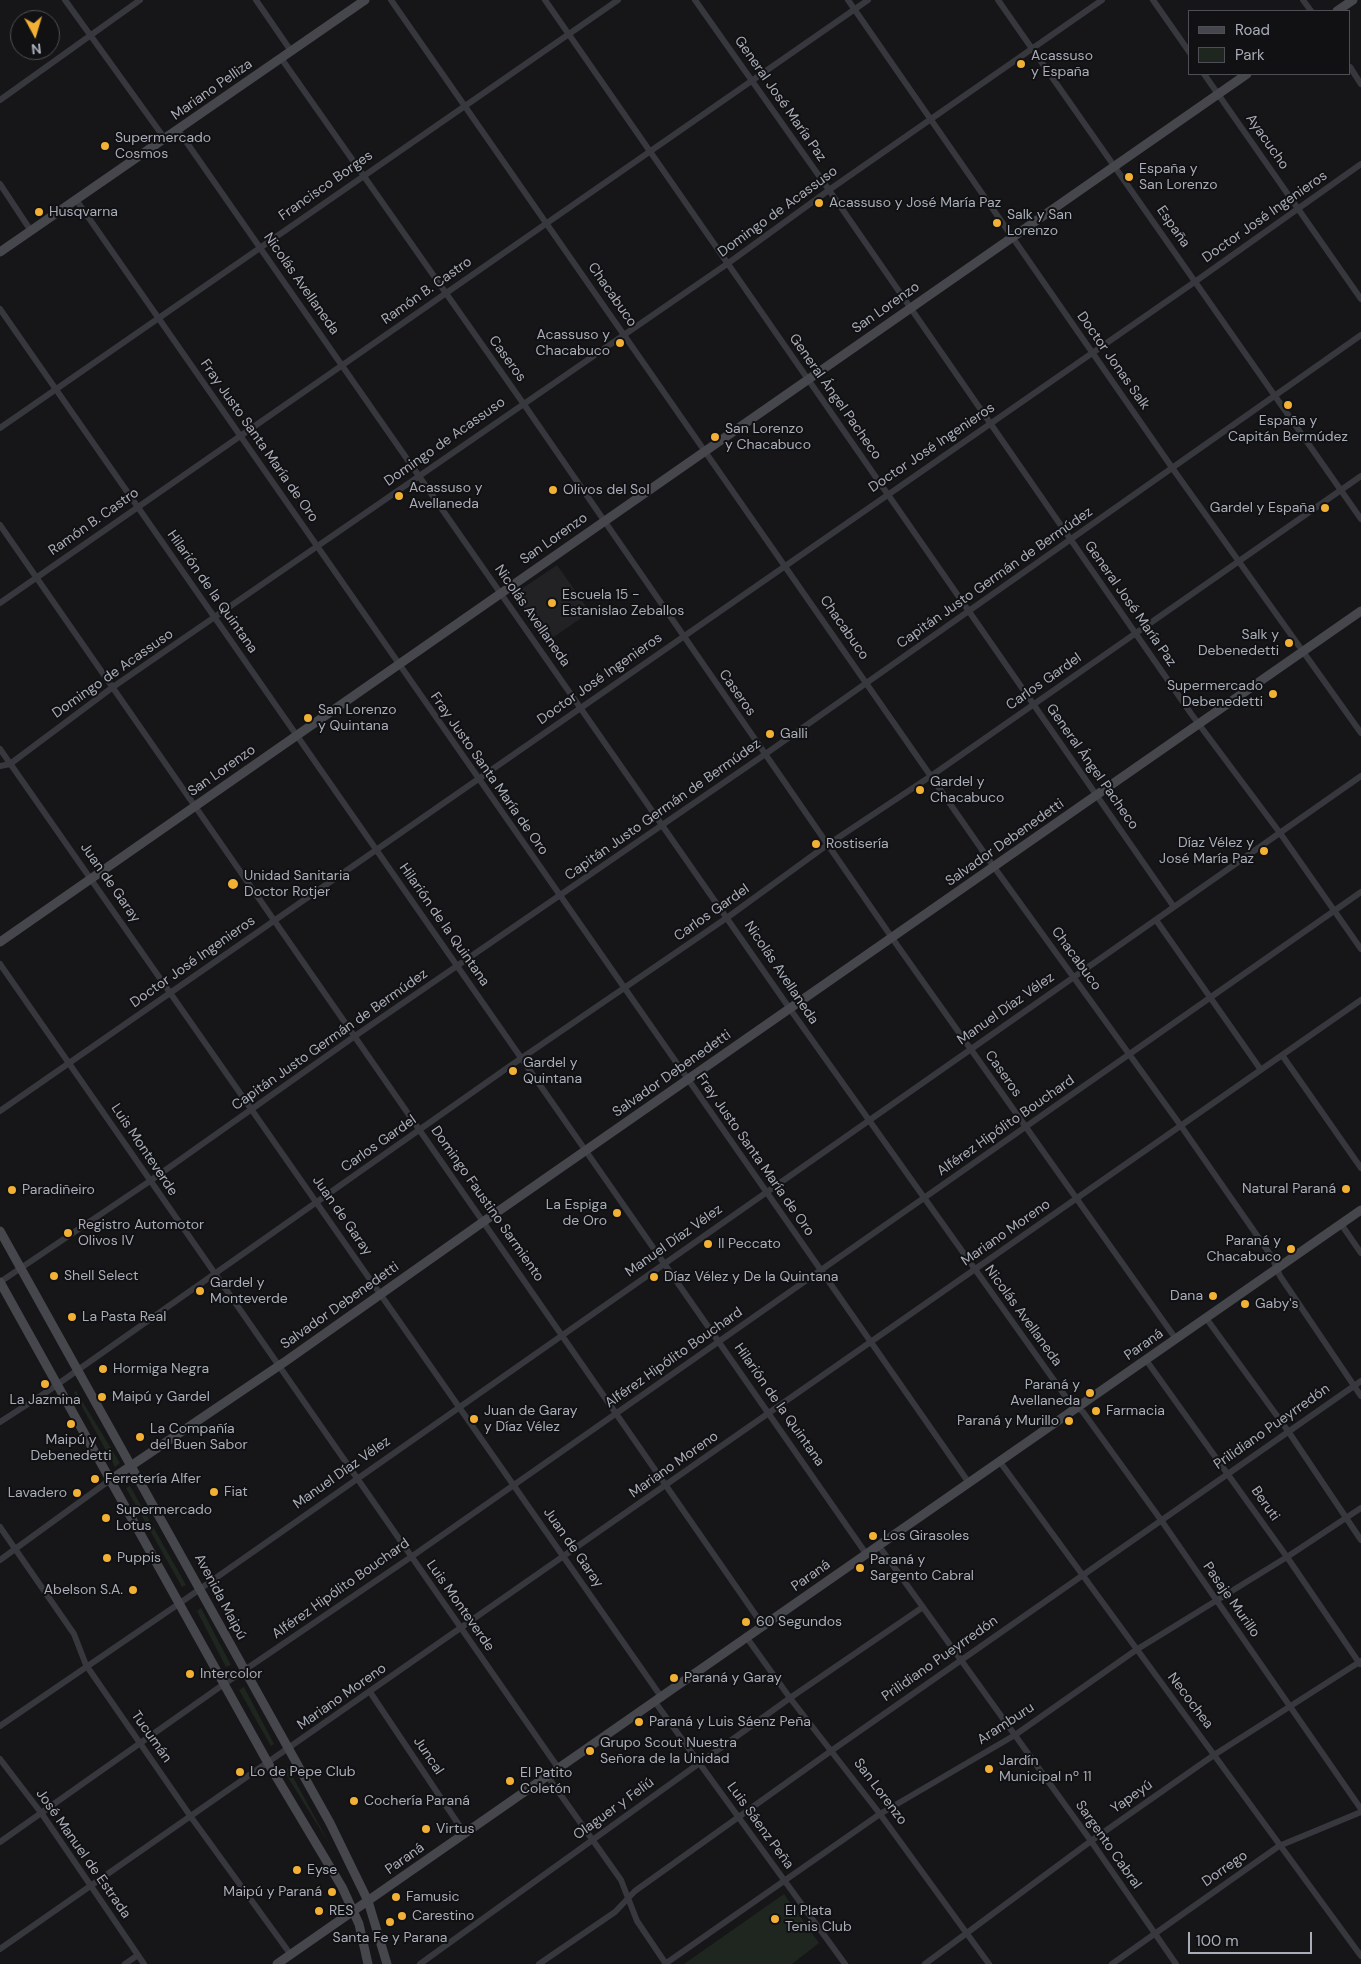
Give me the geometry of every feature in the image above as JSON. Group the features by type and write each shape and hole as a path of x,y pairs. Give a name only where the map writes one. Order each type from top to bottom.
{"street":[{"path":"65,0 165,139"},
{"path":"0,100 140,0"},
{"path":"256,0 291,51"},
{"name":"Mariano Pelliza","path":"0,252 77,201 365,0"},
{"name":"Chacabuco","path":"391,0 994,868 1181,1126 1278,1268 1280,1276 1361,1396"},
{"name":"General Ángel Pacheco","path":"544,0 1174,907"},
{"name":"Francisco Borges","path":"0,428 618,0"},
{"name":"General José María Paz","path":"695,0 829,190 909,309 1198,724 1280,833 1361,949"},
{"name":"Doctor Jonas Salk","path":"848,0 1173,469 1361,733"},
{"name":"Ramón B. Castro","path":"0,603 868,0"},
{"name":"España","path":"998,0 1361,519"},
{"name":"Domingo de Acassuso","path":"0,766 10,764 113,687 624,333 727,264 829,190 1102,0"},
{"path":"1153,0 1188,50"},
{"path":"1338,10 1353,0"},
{"name":"Caseros","path":"281,58 523,403 603,522 827,845 1176,1339"},
{"path":"1351,69 1361,84"},
{"name":"Ayacucho","path":"1205,75 1361,300"},
{"name":"San Lorenzo","path":"0,942 1246,75"},
{"name":"Nicolás Avellaneda","path":"178,130 580,708 728,917 790,1009 974,1270 1068,1400 1077,1407"},
{"name":"Doctor José Ingenieros","path":"0,1111 1196,281 1361,164"},
{"path":"0,184 31,231"},
{"name":"Fray Justo Santa María de Oro","path":"77,201 559,897 625,988 687,1080 969,1483"},
{"name":"Hilarión de la Quintana","path":"0,310 456,966 770,1413 866,1555"},
{"name":"Capitán Justo Germán de Bermúdez","path":"0,1282 150,1181 355,1036 559,897 969,612 1361,335"},
{"name":"Carlos Gardel","path":"0,1422 58,1384 522,1058 728,917 827,845 931,776 1361,476"},
{"name":"Domingo Faustino Sarmiento","path":"0,525 764,1627"},
{"name":"Salvador Debenedetti","path":"0,1560 110,1480 280,1366 484,1221 1361,611"},
{"name":"Juan de Garay","path":"0,749 92,878 564,1556 659,1700"},
{"name":"Manuel Díaz Vélez","path":"0,1726 86,1665 180,1603 1361,776"},
{"name":"Alférez Hipólito Bouchard","path":"0,1842 224,1684 411,1557 1361,892"},
{"path":"1156,920 1261,1070"},
{"name":"Luis Monteverde","path":"0,964 559,1769"},
{"name":"Mariano Moreno","path":"0,1949 1361,1000"},
{"path":"1282,1055 1361,1168"},
{"name":"Paraná","path":"277,1964 1361,1210"},
{"path":"1341,1224 1361,1253"},
{"name":"Avenida Maipú","path":"0,1231 200,1588 244,1672 330,1823 368,1901 387,1964"},
{"path":"0,1282 268,1763 342,1887 354,1911 368,1964"},
{"path":"1206,1318 1288,1431 1361,1540"},
{"name":"Beruti","path":"1146,1360 1287,1556 1360,1663"},
{"name":"Prilidiano Pueyrredón","path":"539,1964 615,1912 628,1897 831,1751 1361,1380"},
{"name":"Pasaje Murillo","path":"1077,1407 1089,1420 1160,1520 1361,1810"},
{"name":"Necochea","path":"1000,1462 1361,1956"},
{"name":"Aramburu","path":"666,1964 880,1814 1015,1735 1136,1650 1361,1508"},
{"name":"Tucumán","path":"0,1527 74,1634 86,1665 191,1816 291,1954"},
{"name":"Sargento Cabral","path":"879,1546 1091,1841 1176,1964"},
{"name":"Olaguer y Feliú","path":"420,1964 790,1698 923,1607"},
{"name":"San Lorenzo","path":"746,1638 880,1814 989,1964"},
{"name":"Yapeyú","path":"925,1964 1091,1841 1214,1754 1360,1663"},
{"name":"Juncal","path":"370,1692 465,1834"},
{"name":"Luis Sáenz Peña","path":"659,1700 699,1763 845,1964"},
{"name":"José Manuel de Estrada","path":"0,1759 42,1814 144,1964"},
{"path":"548,1777 622,1880 637,1921 666,1964"},
{"name":"Dorrego","path":"1112,1964 1279,1846 1361,1810"},
{"path":"125,1964 138,1955"}],"shaded area":[{"name":"Escuela 15 - Estanislao Zeballos","path":"557,565 590,612 548,641 514,594"}],"green space":[{"path":"76,1391 120,1463 115,1467 74,1392"},
{"path":"130,1486 186,1585 182,1587 126,1488"},
{"path":"201,1608 231,1665 226,1667 197,1611"},
{"path":"244,1687 274,1744 271,1746 239,1690"},
{"path":"288,1768 330,1845 284,1771"},
{"name":"El Plata Tenis Club","path":"784,1894 819,1943 792,1964 684,1964"}],"place":[{"name":"Acassuso y España","path":"1021,64"},
{"name":"Supermercado Cosmos","path":"105,146"},
{"name":"España y San Lorenzo","path":"1129,177"},
{"name":"Acassuso y José María Paz","path":"819,203"},
{"name":"Husqvarna","path":"39,212"},
{"name":"Salk y San Lorenzo","path":"997,223"},
{"name":"Acassuso y Chacabuco","path":"620,343"},
{"name":"España y Capitán Bermúdez","path":"1288,405"},
{"name":"San Lorenzo y Chacabuco","path":"715,437"},
{"name":"Olivos del Sol","path":"553,490"},
{"name":"Acassuso y Avellaneda","path":"399,496"},
{"name":"Gardel y España","path":"1325,508"},
{"name":"Escuela 15 - Estanislao Zeballos","path":"552,603"},
{"name":"Salk y Debenedetti","path":"1289,643"},
{"name":"Supermercado Debenedetti","path":"1273,694"},
{"name":"San Lorenzo y Quintana","path":"308,718"},
{"name":"Galli","path":"770,734"},
{"name":"Gardel y Chacabuco","path":"920,790"},
{"name":"Rostisería","path":"816,844"},
{"name":"Díaz Vélez y José María Paz","path":"1264,851"},
{"name":"Unidad Sanitaria Doctor Rotjer","path":"233,884"},
{"name":"Gardel y Quintana","path":"513,1071"},
{"name":"Natural Paraná","path":"1346,1189"},
{"name":"Paradiñeiro","path":"12,1190"},
{"name":"La Espiga de Oro","path":"617,1213"},
{"name":"Registro Automotor Olivos IV","path":"68,1233"},
{"name":"Il Peccato","path":"708,1244"},
{"name":"Paraná y Chacabuco","path":"1291,1249"},
{"name":"Shell Select","path":"54,1276"},
{"name":"Díaz Vélez y De la Quintana","path":"654,1277"},
{"name":"Gardel y Monteverde","path":"200,1291"},
{"name":"Dana","path":"1213,1296"},
{"name":"Gaby's","path":"1245,1304"},
{"name":"La Pasta Real","path":"72,1317"},
{"name":"Hormiga Negra","path":"103,1369"},
{"name":"La Jazmina","path":"45,1384"},
{"name":"Paraná y Avellaneda","path":"1090,1393"},
{"name":"Maipú y Gardel","path":"102,1397"},
{"name":"Farmacia","path":"1096,1411"},
{"name":"Juan de Garay y Díaz Vélez","path":"474,1419"},
{"name":"Paraná y Murillo","path":"1069,1421"},
{"name":"Maipú y Debenedetti","path":"71,1424"},
{"name":"La Compañía del Buen Sabor","path":"140,1437"},
{"name":"Ferretería Alfer","path":"95,1479"},
{"name":"Fiat","path":"214,1492"},
{"name":"Lavadero","path":"77,1493"},
{"name":"Supermercado Lotus","path":"106,1518"},
{"name":"Los Girasoles","path":"873,1536"},
{"name":"Puppis","path":"107,1558"},
{"name":"Paraná y Sargento Cabral","path":"860,1568"},
{"name":"Abelson S.A.","path":"133,1590"},
{"name":"60 Segundos","path":"746,1622"},
{"name":"Intercolor","path":"190,1674"},
{"name":"Paraná y Garay","path":"674,1678"},
{"name":"Paraná y Luis Sáenz Peña","path":"639,1722"},
{"name":"Grupo Scout Nuestra Señora de la Unidad","path":"590,1751"},
{"name":"Jardín Municipal nº 11","path":"989,1769"},
{"name":"Lo de Pepe Club","path":"240,1772"},
{"name":"El Patito Coletón","path":"510,1781"},
{"name":"Cochería Paraná","path":"354,1801"},
{"name":"Virtus","path":"426,1829"},
{"name":"Eyse","path":"297,1870"},
{"name":"Maipú y Paraná","path":"332,1892"},
{"name":"Famusic","path":"396,1897"},
{"name":"RES","path":"319,1911"},
{"name":"Carestino","path":"402,1916"},
{"name":"El Plata Tenis Club","path":"775,1919"},
{"name":"Santa Fe y Parana","path":"390,1922"}]}
